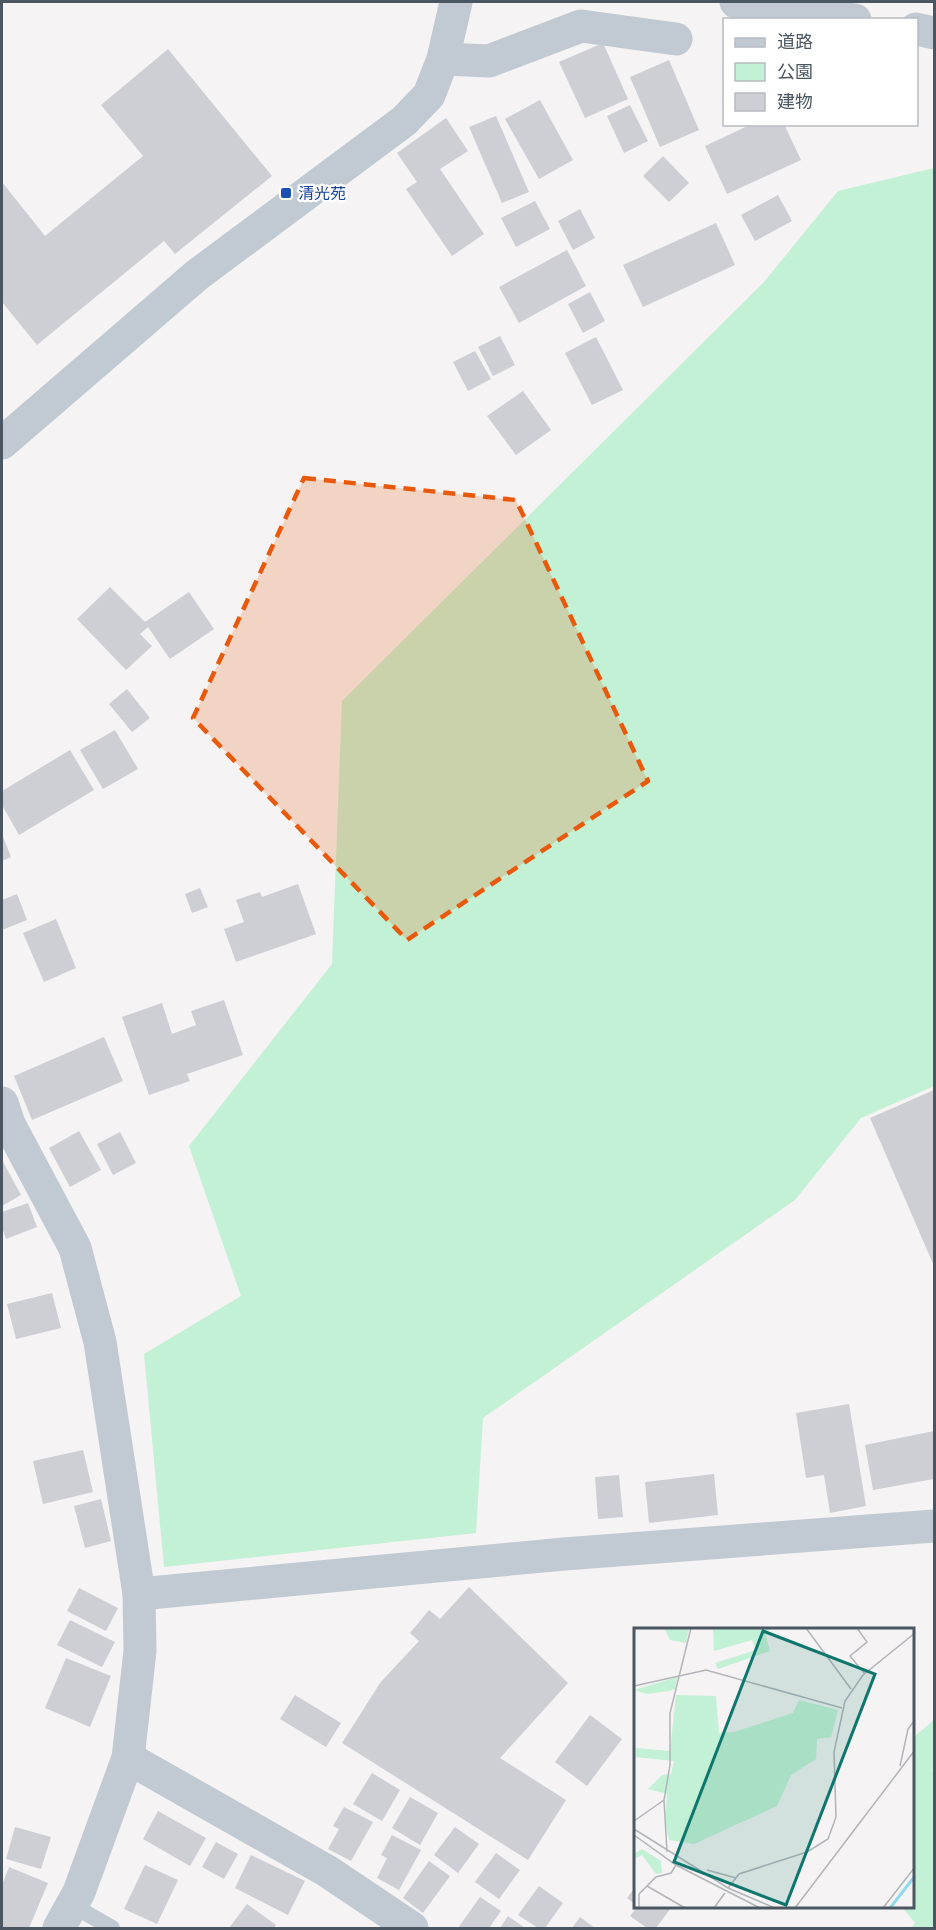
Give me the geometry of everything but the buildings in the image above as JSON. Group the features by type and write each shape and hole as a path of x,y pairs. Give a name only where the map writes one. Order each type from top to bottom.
{"street":[{"path":"2,443 197,275 404,121 429,95 443,59 456,2"},
{"path":"736,2 842,18"},
{"path":"443,59 489,61 581,26 676,39"},
{"path":"918,29 934,33"},
{"path":"2,1103 9,1124 75,1248 100,1342 139,1594 140,1651 128,1758 79,1892 65,1917"},
{"path":"139,1594 564,1554 934,1526"},
{"path":"128,1758 327,1871 412,1929"}],"lane":[{"path":"65,1917 112,1929"}],"highlighted area":[{"path":"304,478 516,500 648,781 407,940 193,718"}],"green space":[{"path":"934,168 934,1086 861,1118 795,1200 483,1418 476,1533 164,1567 144,1354 241,1296 189,1146 332,964 342,701 764,282 838,191"},
{"path":"934,1720 934,1768 932,1770 934,1773 934,1928 911,1928 915,1923 904,1909 915,1909 915,1736"}],"place":[{"name":"清光苑","path":"286,193"}]}
